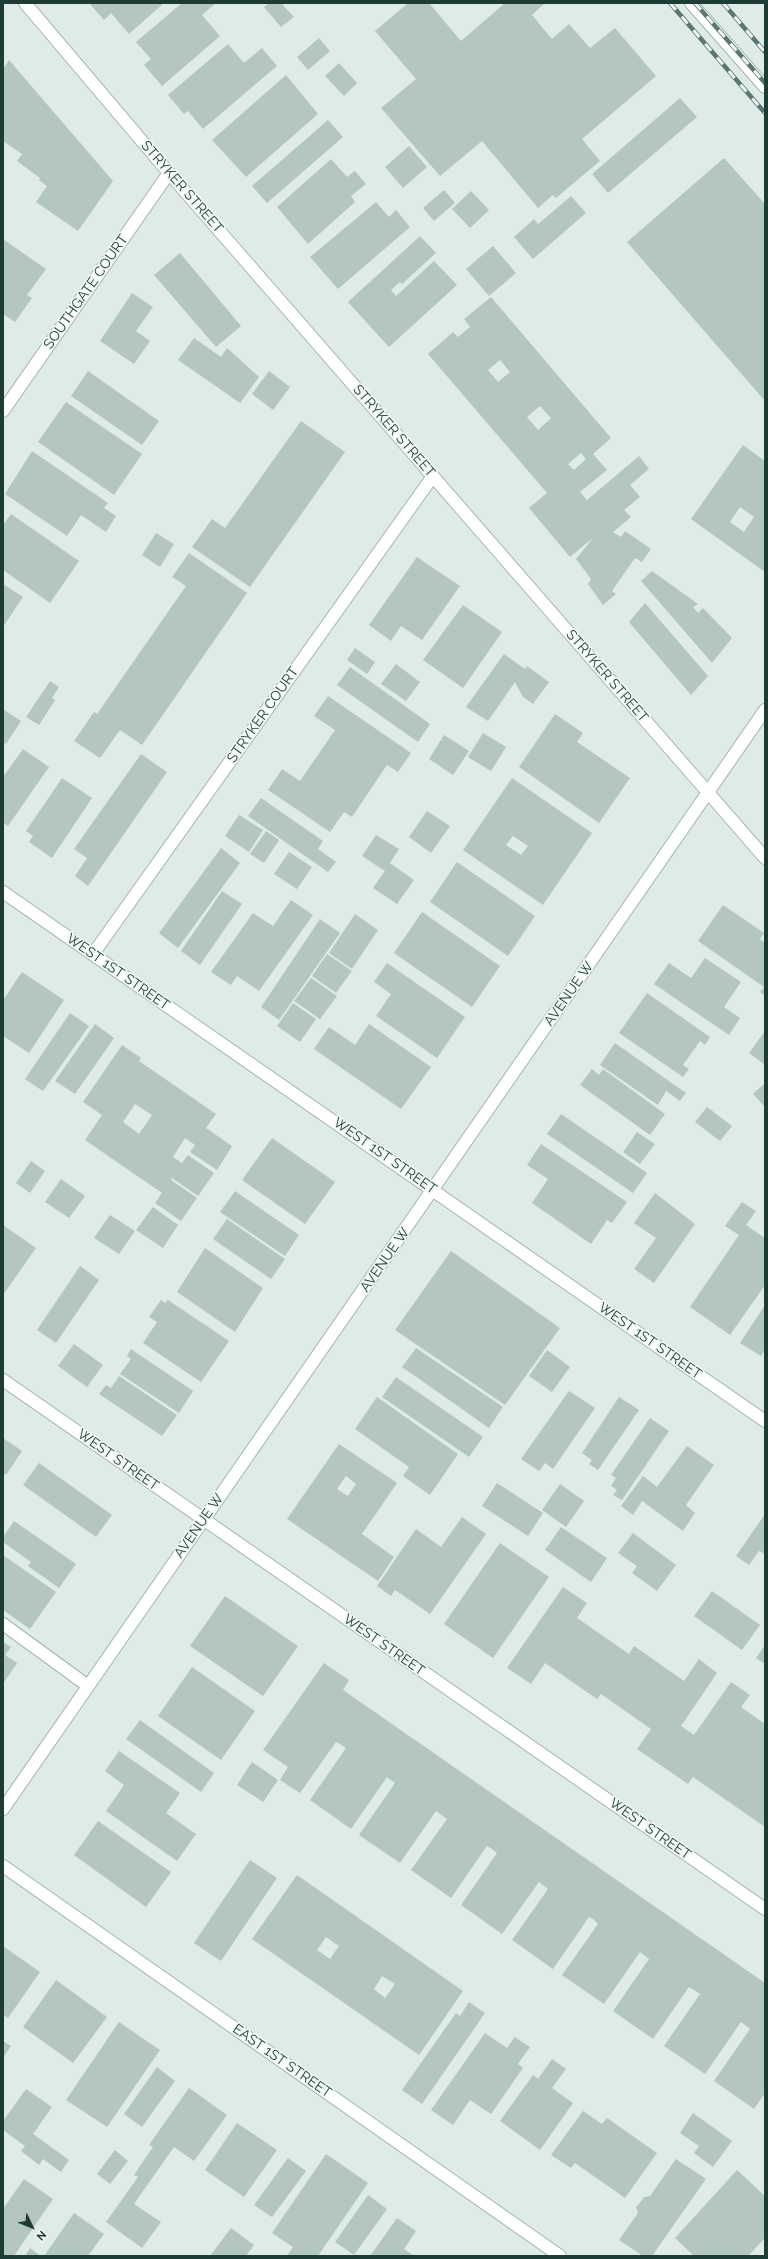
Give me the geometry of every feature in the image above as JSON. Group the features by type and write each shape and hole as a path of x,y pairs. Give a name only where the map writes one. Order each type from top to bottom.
{"street":[{"name":"STRYKER STREET","path":"25,3 169,173 765,858"},
{"path":"691,3 765,87"},
{"name":"SOUTHGATE COURT","path":"3,410 169,173"},
{"name":"STRYKER COURT","path":"93,954 433,476"},
{"name":"AVENUE W","path":"3,1809 434,1190 765,710"},
{"name":"WEST 1ST STREET","path":"3,892 765,1421"},
{"name":"WEST STREET","path":"3,1380 765,1909"},
{"path":"3,1624 88,1686"},
{"name":"EAST 1ST STREET","path":"3,1866 560,2256"}],"building":[{"path":"89,3 164,3 129,34 111,13 104,20"},
{"path":"182,3 216,3 202,15 220,36 162,86 144,65 151,59 136,42"},
{"path":"269,3 281,3 294,17 281,27 264,7"},
{"path":"408,3 429,3 461,41 505,3 545,3 532,15 552,39 569,24 590,48 615,28 656,76 582,139 600,161 556,198 553,195 538,208 482,141 440,176 381,108 416,79 375,31"},
{"path":"319,38 330,51 308,70 297,57"},
{"path":"228,44 244,63 262,48 277,66 203,129 188,111 184,114 168,95"},
{"path":"9,60 113,181 78,231 36,202 47,186 39,180 40,178 17,161 22,154 3,141 3,69"},
{"path":"339,63 357,83 344,96 325,76"},
{"path":"286,75 318,114 246,177 212,140"},
{"path":"680,98 697,117 608,193 592,174"},
{"path":"328,120 343,137 267,203 252,186"},
{"path":"409,146 427,167 403,188 385,167"},
{"path":"724,158 765,204 765,401 627,242"},
{"path":"331,159 347,177 355,171 366,184 351,196 355,202 308,244 277,207"},
{"path":"444,190 455,203 434,221 423,208"},
{"path":"471,191 489,210 470,228 452,209"},
{"path":"571,196 586,213 533,259 514,237 534,219 538,224"},
{"path":"376,202 389,217 396,210 410,227 338,289 310,257"},
{"path":"420,236 436,253 402,284 400,282 391,290 396,296 434,261 457,285 389,347 348,302"},
{"path":"3,239 46,269 27,295 32,298 15,322 3,314"},
{"path":"493,246 516,273 489,296 466,269"},
{"path":"180,253 241,326 216,347 154,275"},
{"path":"132,293 153,307 136,331 150,341 134,364 100,341"},
{"path":"491,297 611,438 593,454 607,470 580,492 587,500 639,456 649,469 630,485 640,497 624,510 631,517 613,532 621,537 625,531 651,549 642,562 635,558 612,591 616,594 603,605 588,584 591,579 576,559 593,538 570,557 529,508 547,493 428,354 453,332 458,337 470,327 464,319","holes":["500,360 510,372 498,382 488,370","540,406 551,418 538,430 527,417","581,453 586,459 574,470 568,464"]},
{"path":"194,338 221,357 227,348 259,377 240,403 178,360"},
{"path":"88,371 159,421 142,445 71,396"},
{"path":"269,371 290,387 273,410 252,394"},
{"path":"66,402 142,454 114,495 38,442"},
{"path":"301,421 345,452 250,587 192,547 212,519 225,528"},
{"path":"743,445 765,461 765,572 691,519","holes":["740,507 754,517 744,532 730,522"]},
{"path":"32,451 108,503 104,508 116,516 106,532 81,515 67,536 5,494"},
{"path":"11,514 79,561 50,603 3,570 3,525"},
{"path":"156,533 174,544 160,567 142,555"},
{"path":"189,553 247,593 142,745 120,730 100,758 74,741 94,712 97,714 186,586 172,577"},
{"path":"417,557 460,586 422,640 401,626 391,641 369,625"},
{"path":"652,571 698,604 693,607 698,613 703,608 732,638 712,663 641,581"},
{"path":"3,584 23,597 3,627"},
{"path":"645,603 708,676 691,695 629,622"},
{"path":"463,605 502,632 463,688 423,660"},
{"path":"355,648 375,662 367,674 347,660"},
{"path":"504,654 525,669 527,666 549,682 533,704 523,697 515,682 488,721 466,707"},
{"path":"396,664 420,682 406,701 381,684"},
{"path":"350,667 430,724 418,742 337,685"},
{"path":"50,681 59,687 52,698 55,700 39,725 26,717"},
{"path":"328,696 411,753 398,772 387,765 352,817 344,812 330,832 268,790 282,769 300,781 335,730 314,716"},
{"path":"3,709 21,721 6,744 3,742"},
{"path":"555,714 583,733 577,742 630,778 599,823 519,767"},
{"path":"483,733 506,747 491,771 468,757"},
{"path":"444,735 469,751 453,775 429,759"},
{"path":"23,749 49,767 8,826 3,823 3,777"},
{"path":"141,754 167,772 88,886 75,876 87,858 74,849"},
{"path":"62,778 92,798 52,858 29,842 33,836 26,831"},
{"path":"512,778 592,833 543,905 463,850","holes":["513,836 528,846 521,855 506,845"]},
{"path":"261,798 323,841 318,849 336,862 328,872 248,816"},
{"path":"427,811 450,826 431,853 409,837"},
{"path":"239,815 263,830 249,852 225,836"},
{"path":"266,831 279,840 264,863 250,854"},
{"path":"376,835 399,849 390,863 414,880 397,904 373,888 385,871 362,856"},
{"path":"221,848 240,863 178,948 159,933"},
{"path":"289,852 312,867 297,889 274,874"},
{"path":"457,862 535,916 508,956 430,902"},
{"path":"222,891 242,904 200,965 181,951"},
{"path":"291,900 313,915 259,991 237,976 231,985 211,972 253,913 273,926"},
{"path":"723,905 764,933 760,939 765,943 765,996 760,992 764,987 698,941"},
{"path":"422,912 500,966 472,1007 394,953"},
{"path":"355,914 378,930 352,969 329,953"},
{"path":"320,919 340,933 279,1020 261,1007"},
{"path":"327,954 352,971 336,993 312,976"},
{"path":"705,958 741,982 724,1007 740,1018 729,1035 654,984 669,963 691,978"},
{"path":"387,963 465,1017 437,1058 376,1016 391,994 374,982"},
{"path":"22,972 64,1000 29,1053 3,1036 3,1000"},
{"path":"311,978 337,996 320,1019 294,1001"},
{"path":"647,993 710,1037 705,1045 700,1041 683,1065 689,1069 683,1077 619,1033"},
{"path":"293,1003 316,1019 300,1042 277,1026"},
{"path":"70,1013 89,1026 43,1091 25,1079"},
{"path":"95,1024 114,1038 75,1094 55,1081"},
{"path":"369,1024 431,1067 401,1109 314,1049 329,1027 355,1045"},
{"path":"765,1031 765,1065 749,1053"},
{"path":"615,1043 686,1093 680,1101 666,1091 658,1105 600,1065"},
{"path":"122,1045 141,1058 139,1061 216,1114 206,1128 232,1146 217,1170 190,1152 195,1145 185,1138 173,1157 182,1163 188,1155 214,1173 198,1196 172,1178 171,1180 197,1198 181,1221 155,1203 162,1193 85,1140 102,1115 83,1102","holes":["135,1104 152,1115 139,1134 123,1122"]},
{"path":"592,1069 599,1075 603,1069 665,1114 650,1135 580,1085"},
{"path":"765,1083 765,1107 753,1094"},
{"path":"707,1107 732,1126 720,1141 695,1122"},
{"path":"561,1114 647,1173 633,1193 547,1134"},
{"path":"637,1132 655,1144 640,1164 623,1152"},
{"path":"272,1138 335,1182 305,1224 242,1180"},
{"path":"541,1144 627,1202 612,1223 607,1220 591,1244 532,1203 548,1179 527,1165"},
{"path":"31,1161 45,1171 30,1193 16,1183"},
{"path":"61,1179 85,1196 69,1218 45,1202"},
{"path":"235,1191 299,1235 285,1256 220,1212"},
{"path":"655,1193 695,1224 654,1283 634,1269 656,1238 634,1223"},
{"path":"742,1202 756,1211 746,1225 765,1238 765,1285 730,1335 690,1307 739,1235 725,1226"},
{"path":"153,1207 178,1225 163,1248 136,1230"},
{"path":"110,1215 135,1231 119,1254 94,1238"},
{"path":"227,1219 285,1259 271,1279 213,1239"},
{"path":"3,1225 36,1248 3,1295"},
{"path":"205,1248 263,1288 235,1332 177,1292"},
{"path":"451,1251 560,1328 505,1405 395,1330"},
{"path":"80,1266 99,1280 56,1343 37,1330"},
{"path":"161,1300 165,1303 168,1300 229,1341 201,1382 143,1343 157,1322 149,1317"},
{"path":"765,1305 765,1350 761,1356 740,1343"},
{"path":"74,1344 103,1365 87,1387 58,1366"},
{"path":"416,1348 503,1407 489,1428 402,1367"},
{"path":"131,1349 193,1391 179,1413 120,1374 131,1359 127,1356"},
{"path":"547,1350 570,1367 552,1392 529,1376"},
{"path":"119,1376 177,1415 162,1436 99,1394 106,1385 111,1388"},
{"path":"396,1377 483,1437 469,1457 382,1397"},
{"path":"569,1391 595,1408 553,1469 545,1463 539,1471 521,1459"},
{"path":"377,1397 458,1454 430,1495 403,1476 409,1467 355,1429"},
{"path":"619,1397 639,1410 598,1470 589,1464 592,1460 582,1453"},
{"path":"650,1418 669,1431 622,1500 613,1495 617,1490 611,1486 616,1478 611,1475"},
{"path":"3,1438 22,1451 6,1475 3,1473"},
{"path":"339,1444 397,1483 362,1534 394,1557 378,1581 287,1519","holes":["346,1476 356,1484 348,1496 337,1489"]},
{"path":"687,1446 714,1465 686,1505 695,1513 683,1531 642,1501 633,1515 621,1506 643,1476 657,1487"},
{"path":"39,1463 112,1515 96,1537 23,1485"},
{"path":"497,1483 543,1513 528,1536 482,1506"},
{"path":"560,1484 584,1501 566,1527 542,1510"},
{"path":"765,1514 765,1554 759,1551 749,1565 736,1556"},
{"path":"462,1517 486,1534 430,1614 395,1590 391,1596 377,1586 416,1529 441,1547"},
{"path":"14,1521 76,1564 59,1588 28,1566 31,1562 3,1542 3,1537"},
{"path":"561,1527 607,1558 591,1582 545,1550"},
{"path":"633,1533 676,1565 657,1591 632,1573 637,1566 618,1553"},
{"path":"500,1543 549,1577 493,1658 444,1624"},
{"path":"3,1555 56,1592 30,1629 3,1610"},
{"path":"563,1587 587,1603 577,1618 629,1654 634,1646 684,1681 699,1659 717,1673 681,1726 694,1735 731,1682 750,1695 741,1707 765,1724 765,1827 693,1777 688,1784 637,1749 651,1729 601,1694 597,1699 545,1663 531,1684 507,1668"},
{"path":"712,1591 760,1625 742,1650 694,1616"},
{"path":"225,1596 298,1646 263,1696 190,1646"},
{"path":"3,1642 11,1647 5,1655 17,1663 3,1684"},
{"path":"765,1645 765,1664 756,1658"},
{"path":"324,1663 349,1680 343,1690 765,1983 765,2093 754,2109 714,2081 750,2029 741,2022 705,2074 664,2046 700,1994 689,1987 653,2039 613,2011 649,1959 640,1952 604,2004 562,1975 598,1924 593,1919 589,1917 553,1969 512,1940 548,1889 539,1882 502,1934 461,1905 497,1853 492,1849 487,1846 451,1898 411,1870 447,1819 436,1811 400,1863 359,1835 395,1783 387,1777 351,1829 310,1800 346,1748 336,1742 300,1793 280,1780 288,1767 263,1750"},
{"path":"192,1667 255,1711 221,1760 158,1716"},
{"path":"140,1720 214,1773 201,1792 126,1739"},
{"path":"119,1751 180,1793 166,1813 196,1834 177,1861 106,1811 124,1785 105,1771"},
{"path":"252,1762 278,1780 263,1802 237,1785"},
{"path":"98,1821 171,1872 146,1907 74,1855"},
{"path":"250,1860 277,1878 221,1961 194,1943"},
{"path":"297,1875 463,1991 419,2055 252,1939","holes":["326,1937 339,1946 330,1959 317,1950","382,1976 395,1984 385,1998 374,1989"]},
{"path":"3,1946 40,1972 8,2018 3,2015"},
{"path":"56,1980 107,2017 73,2063 23,2027"},
{"path":"469,2002 485,2013 422,2104 402,2090 456,2013 460,2016"},
{"path":"119,2022 160,2050 107,2127 66,2100"},
{"path":"485,2033 507,2048 515,2037 530,2047 518,2064 523,2068 491,2114 470,2100 453,2125 431,2110"},
{"path":"3,2041 11,2046 3,2058"},
{"path":"552,2059 566,2069 552,2088 573,2103 540,2150 500,2121 533,2075 538,2079"},
{"path":"157,2067 175,2081 142,2127 124,2114"},
{"path":"189,2088 227,2115 194,2161 174,2147 134,2204 161,2222 142,2248 106,2222 138,2177 134,2175 153,2147 149,2145"},
{"path":"26,2089 52,2107 33,2134 69,2160 61,2172 43,2159 39,2165 21,2151 25,2146 3,2130 3,2121"},
{"path":"583,2111 602,2124 607,2118 657,2153 625,2198 575,2163 571,2168 551,2155"},
{"path":"693,2113 732,2141 713,2167 694,2153 699,2146 680,2133"},
{"path":"237,2123 277,2150 244,2197 205,2170"},
{"path":"115,2150 128,2161 110,2184 97,2174"},
{"path":"326,2154 368,2183 318,2256 287,2256 293,2247 272,2233"},
{"path":"288,2158 306,2171 272,2217 254,2205"},
{"path":"676,2159 706,2179 652,2256 643,2256 619,2240 638,2213 636,2207 644,2197 650,2196"},
{"path":"737,2170 765,2196 765,2238 748,2256 694,2256 675,2238"},
{"path":"24,2179 53,2199 14,2256 3,2256 3,2209"},
{"path":"368,2195 387,2209 354,2255 335,2242"},
{"path":"74,2213 104,2234 88,2256 44,2256"},
{"path":"397,2218 416,2231 404,2249 414,2256 370,2256"},
{"path":"231,2228 254,2245 246,2256 210,2256"},
{"path":"30,2248 41,2256 25,2256"}],"railway":[{"path":"670,3 765,113"},
{"path":"695,3 765,83"},
{"path":"723,3 765,52"}]}
